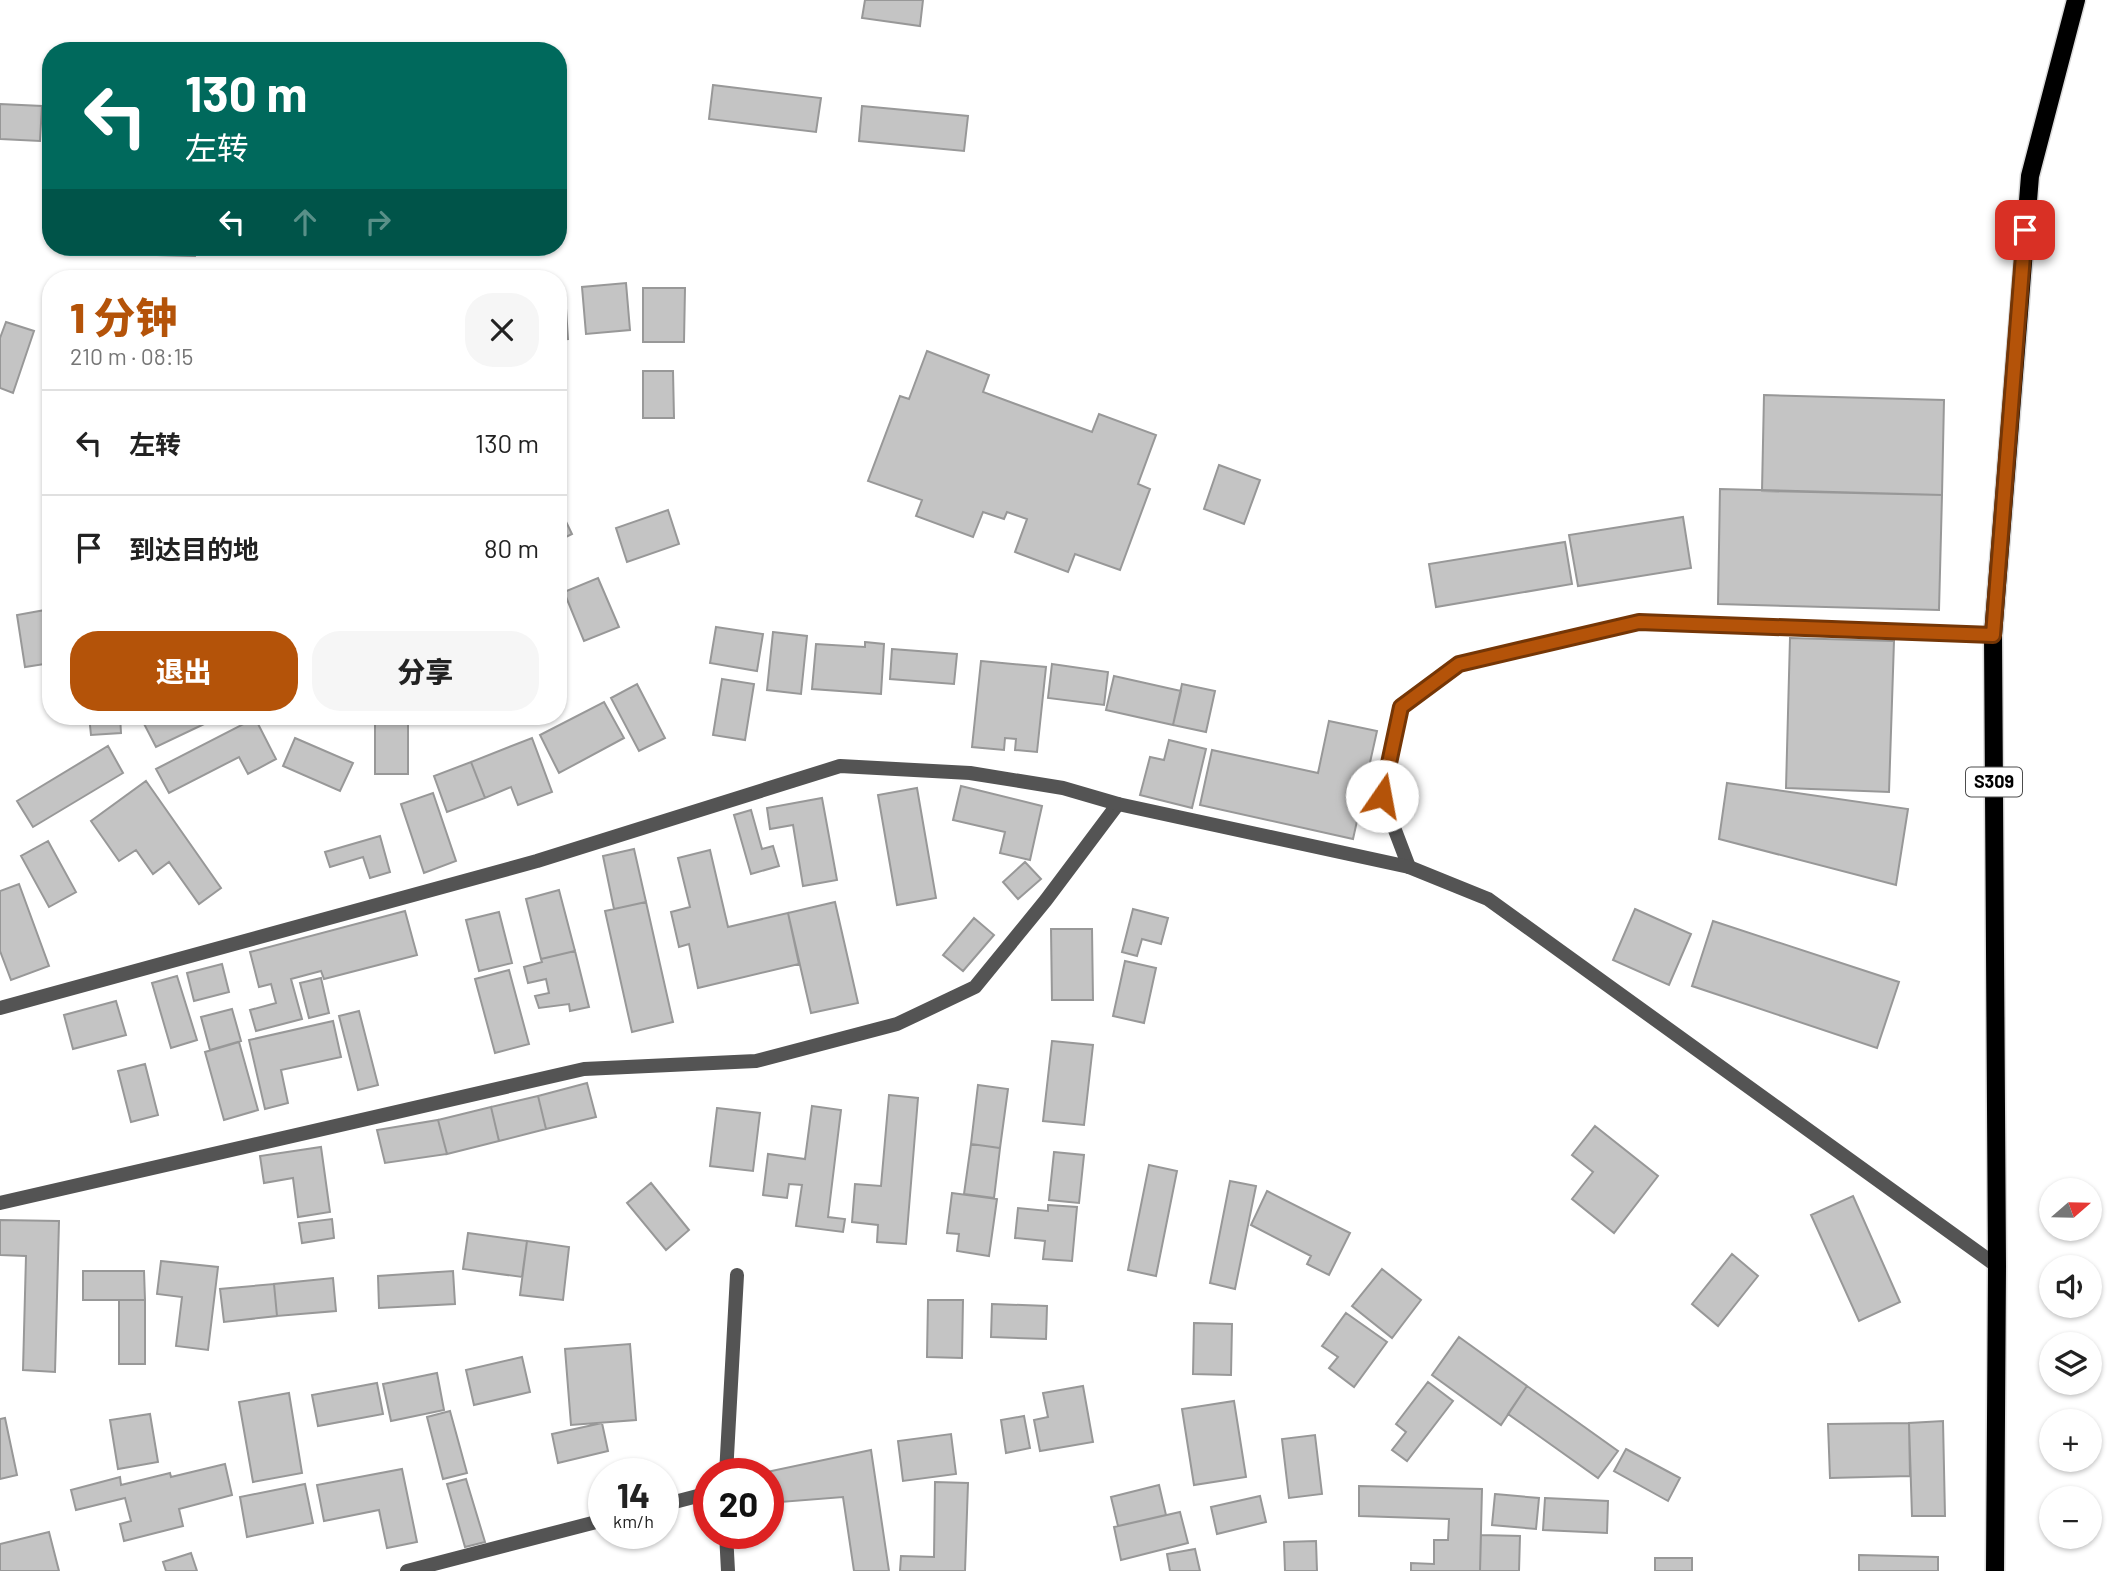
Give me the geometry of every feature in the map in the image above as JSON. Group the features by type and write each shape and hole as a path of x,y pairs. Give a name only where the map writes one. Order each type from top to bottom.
{"main road":[{"name":"S309","path":"1995,1571 1997,1266 1993,635 2029,176 2076,0"}],"street":[{"path":"1409,867 1382,796 1401,707 1459,664 1639,622 1993,635"},
{"path":"0,1008 537,861 840,766 970,774 1063,788 1118,804 1409,867 1488,900 1997,1266"},
{"path":"0,1203 583,1069 756,1061 897,1024 975,987 1046,900 1118,804"},
{"path":"727,1458 737,1275"},
{"path":"407,1571 588,1524"},
{"path":"726,1549 727,1571"}],"building":[{"path":"865,0 923,0 920,26 862,18"},
{"path":"713,85 821,98 816,132 709,119"},
{"path":"0,104 42,106 40,141 0,139"},
{"path":"862,106 968,116 964,151 859,141"},
{"path":"626,283 630,330 586,334 582,287"},
{"path":"643,288 685,288 684,342 643,342"},
{"path":"6,322 34,331 13,393 0,388 0,338"},
{"path":"927,351 989,375 983,392 1092,432 1099,414 1156,435 1138,484 1150,489 1120,570 1075,554 1068,572 1015,552 1027,519 1007,512 1004,519 983,512 973,537 916,516 922,500 868,481 900,396 909,399"},
{"path":"643,371 673,371 674,418 643,418"},
{"path":"1764,395 1944,400 1942,495 1762,491"},
{"path":"1219,465 1260,480 1244,524 1204,509"},
{"path":"1720,489 1942,495 1939,610 1718,604"},
{"path":"668,510 679,544 627,562 616,528"},
{"path":"1683,517 1691,568 1578,586 1569,535"},
{"path":"567,524 572,534 567,536"},
{"path":"1565,542 1572,584 1436,607 1429,564"},
{"path":"598,578 619,627 584,641 567,599 567,591"},
{"path":"42,611 42,664 25,667 17,615"},
{"path":"716,627 763,634 757,671 710,663"},
{"path":"773,632 807,636 801,694 767,690"},
{"path":"1790,638 1894,641 1889,792 1786,788"},
{"path":"865,642 884,644 881,694 812,689 816,644 865,647"},
{"path":"892,649 957,654 954,684 890,679"},
{"path":"981,661 1046,667 1037,752 1015,750 1016,739 1005,738 1004,750 972,747"},
{"path":"1052,664 1108,672 1104,705 1048,698"},
{"path":"1114,676 1181,691 1173,725 1106,710"},
{"path":"722,679 754,684 745,740 713,735"},
{"path":"637,684 665,738 639,751 611,698"},
{"path":"1182,684 1215,691 1206,732 1173,725"},
{"path":"604,702 624,738 559,773 540,735 559,725 567,725 567,721"},
{"path":"1329,721 1377,731 1353,839 1200,805 1212,750 1318,773"},
{"path":"90,725 121,725 121,733 91,735"},
{"path":"145,725 202,725 156,747"},
{"path":"241,725 259,725 276,759 248,774 239,757 169,793 156,769"},
{"path":"375,725 408,725 408,774 375,774"},
{"path":"295,738 353,763 340,791 283,766"},
{"path":"532,738 552,792 518,805 511,787 485,798 471,762"},
{"path":"1169,740 1206,749 1192,808 1140,795 1150,757 1164,760"},
{"path":"108,746 123,773 33,827 17,801"},
{"path":"471,762 485,798 447,812 434,776"},
{"path":"146,781 221,888 199,904 169,862 153,874 136,850 119,861 91,821"},
{"path":"1727,783 1908,809 1896,885 1719,839"},
{"path":"961,786 1042,806 1030,860 1000,853 1005,832 953,820"},
{"path":"917,788 936,898 897,905 878,795"},
{"path":"433,793 456,861 424,873 401,804"},
{"path":"822,798 837,880 803,886 793,825 770,829 767,808"},
{"path":"751,810 762,849 773,846 779,866 751,874 734,815"},
{"path":"380,836 390,872 370,878 363,857 330,867 325,852"},
{"path":"48,841 76,892 49,907 21,856"},
{"path":"634,849 646,902 614,909 603,856"},
{"path":"710,850 728,927 788,913 799,964 698,988 689,944 679,947 671,912 690,907 678,858"},
{"path":"1025,862 1041,879 1018,899 1003,882"},
{"path":"19,884 49,966 11,980 0,951 0,891"},
{"path":"559,890 575,951 541,959 526,899"},
{"path":"646,902 673,1022 632,1032 605,911"},
{"path":"835,902 858,1003 811,1013 788,913"},
{"path":"1133,909 1168,918 1161,944 1142,939 1137,956 1122,952"},
{"path":"1635,909 1691,934 1669,985 1613,960"},
{"path":"405,911 417,955 324,979 321,971 291,979 302,1019 256,1031 250,1010 276,1003 271,984 259,987 250,952"},
{"path":"499,912 512,963 479,971 466,920"},
{"path":"974,918 994,935 963,971 943,955"},
{"path":"1713,921 1899,982 1877,1048 1692,986"},
{"path":"1051,929 1092,929 1093,1000 1052,1000"},
{"path":"575,951 589,1007 570,1011 569,1004 539,1008 535,996 549,993 546,979 528,983 524,967 542,962 541,959"},
{"path":"1125,961 1156,968 1144,1023 1113,1016"},
{"path":"222,964 229,992 194,1001 187,973"},
{"path":"509,970 529,1044 495,1053 475,979"},
{"path":"177,976 197,1040 171,1048 152,983"},
{"path":"321,978 329,1013 309,1018 300,983"},
{"path":"116,1001 126,1035 73,1049 64,1015"},
{"path":"232,1009 241,1041 210,1050 201,1017"},
{"path":"359,1011 378,1085 358,1090 339,1016"},
{"path":"333,1021 341,1057 281,1070 288,1103 265,1109 249,1040"},
{"path":"1052,1041 1093,1045 1084,1125 1043,1121"},
{"path":"239,1042 258,1110 224,1120 205,1052"},
{"path":"145,1064 158,1115 131,1122 118,1071"},
{"path":"587,1083 596,1117 546,1129 538,1096"},
{"path":"978,1085 1008,1089 1000,1148 971,1144"},
{"path":"889,1095 918,1098 906,1244 877,1242 878,1225 852,1222 855,1184 881,1186"},
{"path":"538,1096 546,1129 499,1141 491,1107"},
{"path":"812,1106 841,1110 828,1217 845,1219 843,1232 796,1226 802,1185 789,1184 787,1198 763,1195 768,1154 805,1159"},
{"path":"491,1107 499,1141 447,1154 438,1120"},
{"path":"717,1108 760,1113 753,1171 710,1166"},
{"path":"438,1120 447,1154 385,1163 377,1130"},
{"path":"1595,1126 1658,1176 1614,1233 1572,1199 1593,1172 1572,1155"},
{"path":"971,1144 1000,1148 994,1198 964,1194"},
{"path":"321,1147 330,1212 298,1217 293,1178 264,1183 260,1156"},
{"path":"1054,1152 1084,1155 1079,1203 1049,1200"},
{"path":"1149,1165 1177,1171 1156,1276 1128,1270"},
{"path":"1230,1181 1256,1186 1235,1289 1210,1283"},
{"path":"651,1183 689,1230 666,1250 627,1203"},
{"path":"1267,1191 1350,1233 1329,1275 1307,1264 1311,1256 1251,1225"},
{"path":"952,1193 997,1199 989,1256 957,1251 959,1234 947,1233"},
{"path":"1853,1196 1900,1302 1859,1321 1811,1215"},
{"path":"1048,1205 1077,1207 1072,1261 1043,1259 1045,1241 1015,1238 1018,1208 1048,1211"},
{"path":"332,1219 334,1238 302,1243 299,1223"},
{"path":"0,1220 59,1221 55,1372 23,1370 26,1256 0,1255"},
{"path":"468,1233 527,1241 522,1277 463,1269"},
{"path":"527,1241 569,1247 563,1300 520,1295"},
{"path":"1732,1254 1758,1276 1718,1326 1692,1304"},
{"path":"161,1261 218,1267 208,1350 176,1346 182,1297 157,1294"},
{"path":"1382,1269 1421,1300 1392,1338 1352,1306"},
{"path":"83,1271 144,1271 145,1300 83,1300"},
{"path":"453,1271 455,1304 379,1308 378,1276"},
{"path":"333,1278 336,1311 277,1316 274,1284"},
{"path":"274,1284 277,1316 224,1322 220,1289"},
{"path":"119,1300 145,1300 145,1364 119,1364"},
{"path":"928,1300 963,1300 962,1358 927,1357"},
{"path":"992,1304 1047,1306 1046,1339 991,1337"},
{"path":"1346,1313 1387,1342 1354,1387 1329,1368 1338,1357 1322,1346"},
{"path":"1194,1323 1232,1324 1231,1375 1193,1374"},
{"path":"1459,1337 1527,1386 1501,1425 1432,1375"},
{"path":"630,1344 636,1420 571,1425 565,1349"},
{"path":"522,1357 530,1392 474,1405 466,1370"},
{"path":"437,1373 444,1410 391,1421 383,1384"},
{"path":"1428,1382 1453,1401 1407,1461 1392,1450 1406,1432 1396,1424"},
{"path":"377,1383 383,1414 318,1426 312,1395"},
{"path":"1083,1386 1093,1442 1040,1451 1034,1420 1048,1417 1043,1393"},
{"path":"1527,1386 1618,1451 1598,1478 1508,1414"},
{"path":"289,1393 302,1473 253,1482 239,1402"},
{"path":"1234,1401 1246,1477 1194,1485 1182,1409"},
{"path":"450,1411 467,1473 443,1479 427,1417"},
{"path":"150,1414 158,1462 118,1469 110,1420"},
{"path":"1024,1416 1030,1448 1006,1453 1001,1420"},
{"path":"5,1418 17,1475 0,1479 0,1419"},
{"path":"1943,1421 1945,1516 1912,1516 1909,1423"},
{"path":"602,1423 608,1451 558,1463 552,1434"},
{"path":"1909,1423 1910,1476 1830,1478 1828,1424"},
{"path":"951,1434 956,1474 903,1481 898,1441"},
{"path":"1315,1435 1322,1494 1289,1498 1282,1439"},
{"path":"1626,1449 1680,1478 1668,1501 1614,1471"},
{"path":"871,1450 889,1571 854,1571 843,1497 784,1502 784,1468"},
{"path":"225,1464 232,1495 179,1509 183,1526 124,1541 120,1524 131,1521 125,1498 76,1510 71,1490 120,1477 121,1485"},
{"path":"402,1469 417,1542 387,1548 379,1510 324,1521 317,1485"},
{"path":"466,1479 485,1542 465,1547 447,1484"},
{"path":"935,1482 968,1483 965,1571 900,1571 901,1556 934,1557"},
{"path":"305,1484 313,1523 247,1537 240,1497"},
{"path":"1159,1485 1166,1515 1118,1526 1111,1497"},
{"path":"1359,1486 1482,1489 1480,1571 1411,1571 1411,1563 1434,1564 1434,1540 1448,1540 1449,1519 1359,1516"},
{"path":"1495,1494 1539,1498 1536,1529 1492,1525"},
{"path":"1260,1496 1266,1522 1217,1534 1211,1507"},
{"path":"1545,1498 1608,1501 1607,1533 1543,1530"},
{"path":"1180,1512 1188,1543 1121,1560 1114,1527"},
{"path":"49,1532 59,1571 0,1571 0,1544"},
{"path":"1481,1535 1520,1536 1519,1571 1480,1571"},
{"path":"1316,1541 1317,1571 1285,1571 1284,1542"},
{"path":"1195,1549 1200,1571 1170,1571 1167,1554"},
{"path":"191,1553 197,1571 166,1571 163,1562"},
{"path":"1859,1555 1938,1557 1938,1571 1859,1571"},
{"path":"1655,1558 1692,1558 1692,1571 1655,1571"}],"route":[{"path":"1382,796 1401,707 1459,664 1639,622 1993,635 2025,230"}]}
